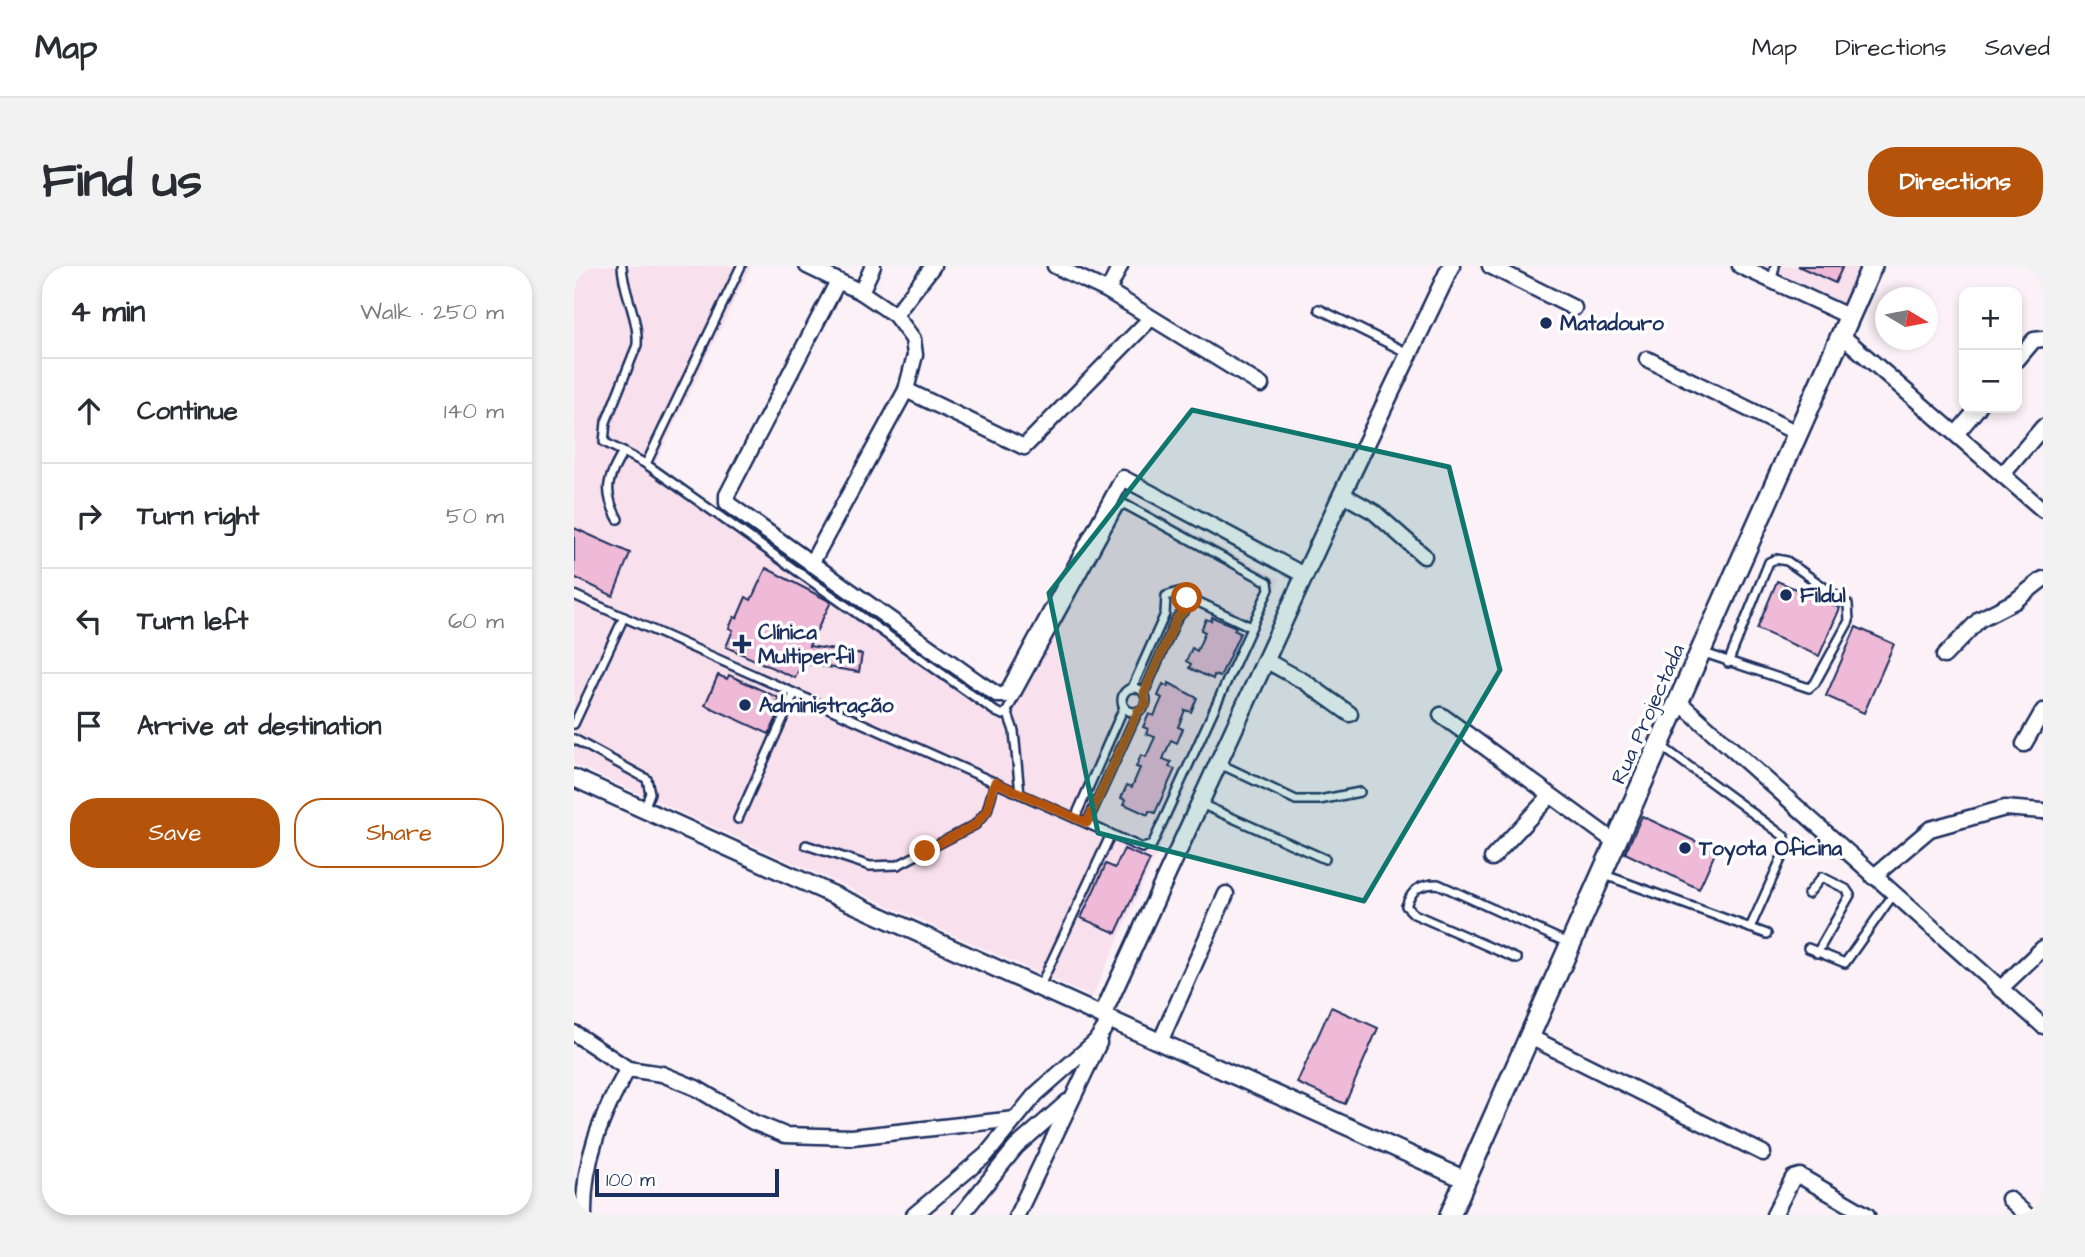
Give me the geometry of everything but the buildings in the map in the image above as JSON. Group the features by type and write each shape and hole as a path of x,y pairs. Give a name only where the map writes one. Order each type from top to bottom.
{"main road":[{"name":"Rua Projectada","path":"1450,1215 1872,266"}],"street":[{"path":"807,266 862,292 895,315 913,339 915,355 906,390 811,565"},
{"path":"862,292 873,266"},
{"path":"895,315 933,266"},
{"path":"1055,266 1108,291 1261,385"},
{"path":"1108,291 1120,266"},
{"path":"914,1215 986,1155 1036,1094 1096,1041 1265,660 1451,266"},
{"path":"1490,266 1574,308"},
{"path":"1740,266 1773,273 1844,325 1957,433 2043,510"},
{"path":"838,281 726,499 729,507 978,682 1004,696 1123,478 1304,575"},
{"path":"906,390 1024,447 1151,318"},
{"path":"2022,354 2035,340 2043,339"},
{"path":"1647,359 1799,435"},
{"path":"1957,433 1974,413"},
{"path":"2003,474 2043,427"},
{"path":"1342,495 1374,512 1424,556"},
{"path":"1944,656 1980,619 2015,601 2043,579"},
{"path":"1265,660 1306,682 1350,714"},
{"path":"1678,701 2043,1026"},
{"path":"2024,744 2043,711"},
{"path":"1441,715 1615,842"},
{"path":"574,779 1466,1180"},
{"path":"1492,858 1550,796"},
{"path":"1873,877 1930,829 2005,808 2043,811"},
{"path":"1160,1042 1226,894"},
{"path":"2000,989 2043,948"},
{"path":"1017,1215 1078,1087 1106,1018"},
{"path":"574,1033 628,1069 662,1074 696,1088 753,1122 785,1135 852,1137 1014,1119"},
{"path":"1530,1037 1763,1153"},
{"path":"584,1215 584,1182 593,1143 608,1104 628,1069"},
{"path":"961,1215 1016,1147 1056,1114 1078,1087"},
{"path":"1774,1215 1793,1178 1800,1176 1867,1215"},
{"path":"2009,1199 2027,1215"}],"lane":[{"path":"574,595 1142,848 1152,845 1269,589 1268,582 1124,504 1118,508 1007,711 1003,715 996,712 646,464 604,442 606,422 637,345 638,333 622,282 622,266"},
{"path":"646,464 741,266"},
{"path":"1319,309 1411,355"},
{"path":"618,519 607,499 609,477 623,452"},
{"path":"1700,652 1728,663 1809,688 1815,683 1849,621 1848,604 1787,561 1776,559 1769,562 1728,663"},
{"path":"1075,818 1124,707 1122,697 1132,688 1165,614 1166,596 1174,591 1251,627"},
{"path":"1087,823 1138,711 1146,705 1144,693 1177,618 1185,610 1187,598 1184,595"},
{"path":"574,724 624,617"},
{"path":"1132,688 1144,693"},
{"path":"738,819 794,694"},
{"path":"1124,707 1138,711"},
{"path":"1007,711 1014,731 1020,793"},
{"path":"574,739 647,779 650,793 644,811"},
{"path":"1659,745 1785,837 1786,848 1751,928"},
{"path":"1220,764 1296,800 1319,800 1360,792"},
{"path":"806,845 870,866 898,865 975,825 987,811 995,782"},
{"path":"1201,804 1325,859"},
{"path":"1040,988 1111,834"},
{"path":"1602,874 1767,934"},
{"path":"1808,894 1822,877 1846,889 1850,895 1817,953"},
{"path":"1517,958 1414,914 1406,906 1410,896 1426,884 1438,884 1571,944"},
{"path":"1808,948 1845,962 1893,895"}],"highlighted area":[{"path":"1192,410 1449,467 1500,670 1364,901 1098,833 1049,593"}],"shaded area":[{"name":"Clínica Multiperfil","path":"574,266 751,266 655,464 1002,708 1118,493 1280,579 1092,997 574,764"},
{"path":"1763,266 1871,266 1852,307"}],"place":[{"name":"Matadouro","path":"1546,323"},
{"name":"Fildul","path":"1786,595"},
{"name":"Clínica Multiperfil","path":"742,644"},
{"name":"Administração","path":"745,705"},
{"name":"Toyota Oficina","path":"1685,848"}],"route":[{"path":"925,851 945,843 975,825 987,811 995,782 1087,823 1138,711 1146,705 1144,693 1177,618 1188,604 1187,598"}]}
